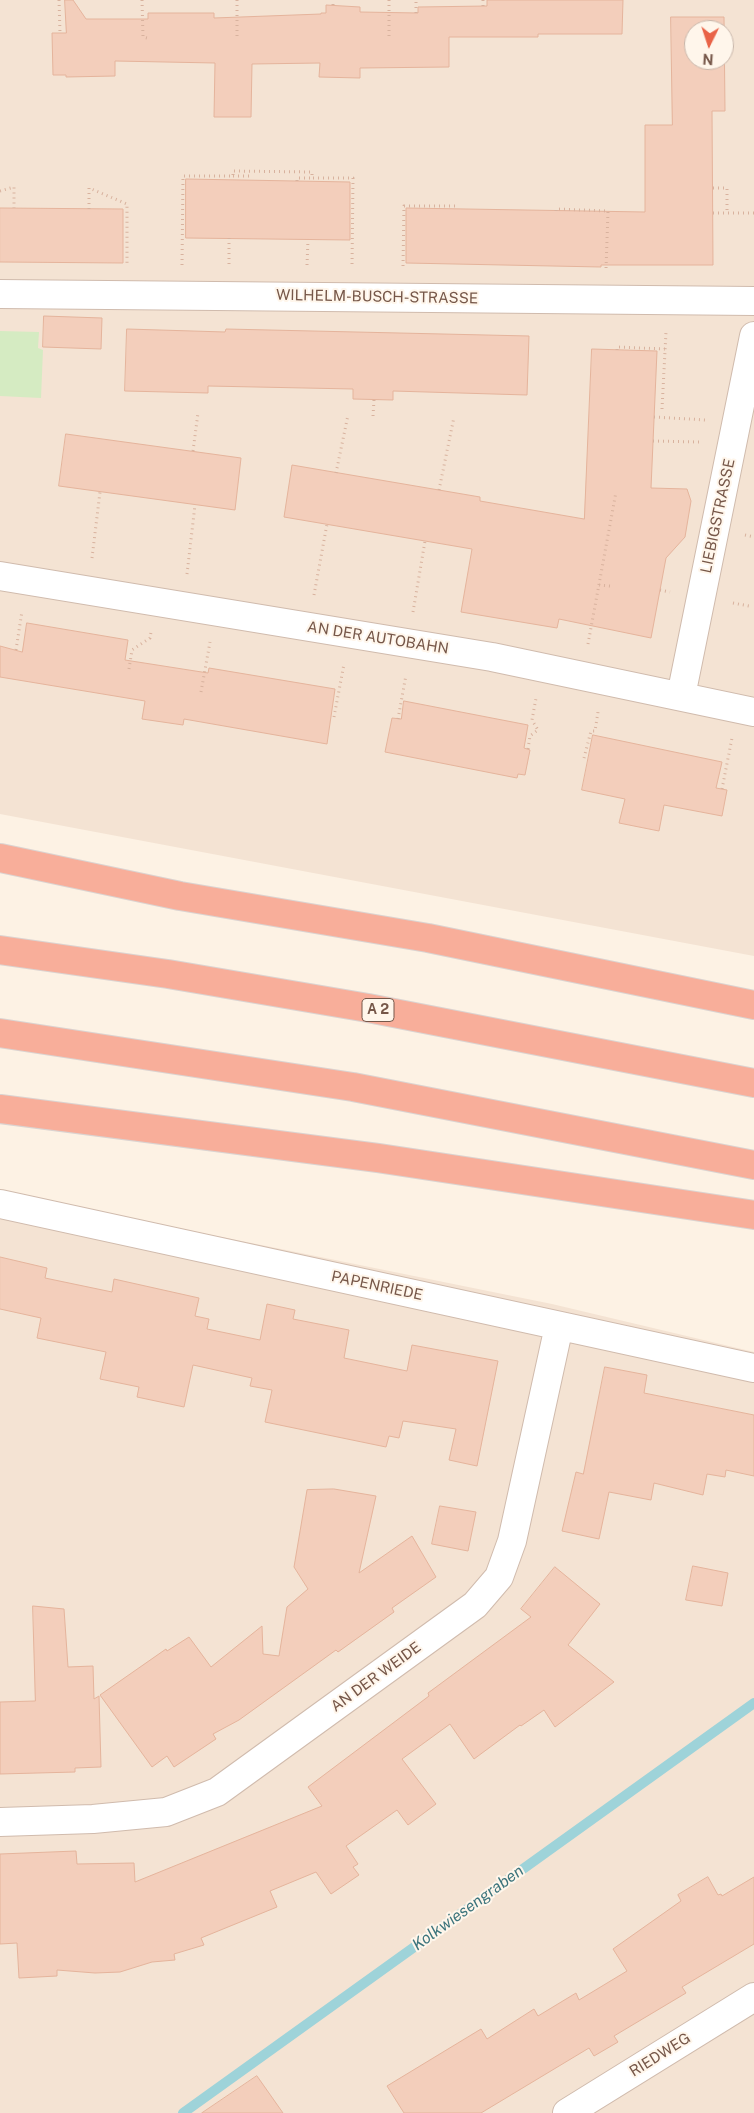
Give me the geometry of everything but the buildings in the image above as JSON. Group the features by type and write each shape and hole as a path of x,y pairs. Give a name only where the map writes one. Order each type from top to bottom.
{"highway":[{"path":"0,858 180,896 428,938 754,1005"},
{"path":"0,875 180,896"},
{"name":"A 2","path":"0,950 168,974 368,1008 754,1083"},
{"path":"0,1033 353,1087 754,1165"},
{"path":"0,1109 378,1158 754,1215"}],"street":[{"name":"WILHELM-BUSCH-STRASSE","path":"0,294 754,301"},
{"name":"LIEBIGSTRASSE","path":"681,696 754,336"},
{"name":"AN DER AUTOBAHN","path":"0,576 492,657 754,712"},
{"name":"PAPENRIEDE","path":"0,1204 754,1368"},
{"name":"AN DER WEIDE","path":"0,1822 93,1819 166,1812 218,1792 475,1606 498,1577 512,1541 559,1326"},
{"name":"RIEDWEG","path":"567,2113 754,1998"}],"path":[{"path":"59,0 60,33"},
{"path":"142,0 143,37 148,38"},
{"path":"237,0 238,37"},
{"path":"333,0 333,5"},
{"path":"388,0 389,40"},
{"path":"416,0 416,13"},
{"path":"483,0 483,6"},
{"path":"233,176 233,171 312,172 312,178"},
{"path":"182,273 183,176 249,176 249,180"},
{"path":"297,181 297,178 353,178 351,274"},
{"path":"0,191 14,186 14,208"},
{"path":"89,209 89,188 127,204 127,273"},
{"path":"713,188 727,188 727,212"},
{"path":"403,274 404,206 455,206 455,209"},
{"path":"556,211 556,209 608,211 606,270"},
{"path":"713,213 754,214"},
{"path":"229,238 230,273"},
{"path":"307,273 308,240"},
{"path":"662,409 666,329"},
{"path":"617,350 617,347 665,349"},
{"path":"373,416 374,400"},
{"path":"193,451 198,413"},
{"path":"336,473 348,415"},
{"path":"439,490 454,417"},
{"path":"654,417 684,418"},
{"path":"653,441 732,443"},
{"path":"91,564 100,492"},
{"path":"586,650 616,492"},
{"path":"186,582 196,505"},
{"path":"313,601 327,524"},
{"path":"412,618 425,541"},
{"path":"599,584 610,586"},
{"path":"16,650 23,607"},
{"path":"129,669 132,650 150,638 152,630"},
{"path":"201,692 211,636"},
{"path":"334,717 345,659"},
{"path":"398,719 407,670"},
{"path":"528,749 530,736 538,730 532,720 536,694"},
{"path":"584,758 591,731 595,731 600,706"},
{"path":"722,789 733,734"}],"shaded area":[{"path":"0,0 754,0 754,956 0,814"},
{"path":"0,1192 552,1304 754,1352 754,2113 0,2113"}],"green space":[{"path":"0,331 39,332 38,348 43,350 41,398 0,396"}],"waterway":[{"name":"Kolkwiesengraben","path":"183,2113 754,1703"}]}
